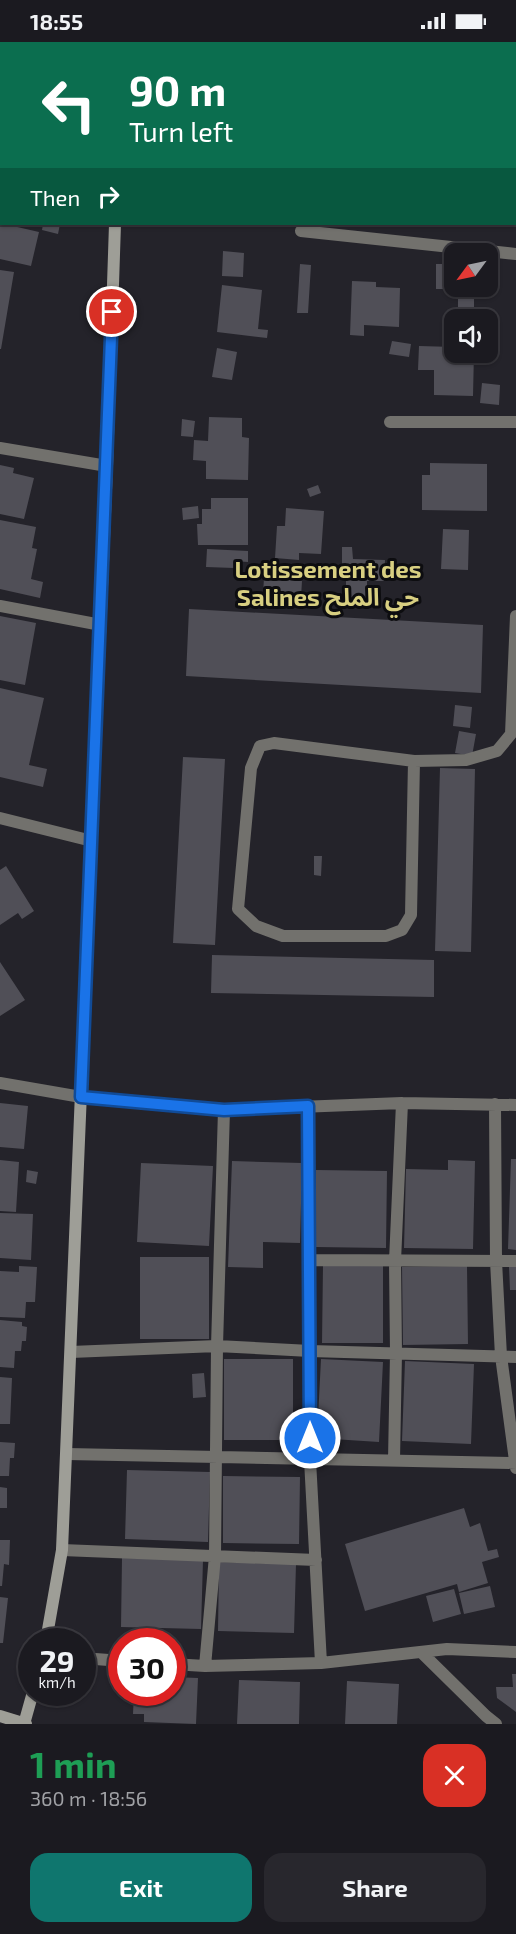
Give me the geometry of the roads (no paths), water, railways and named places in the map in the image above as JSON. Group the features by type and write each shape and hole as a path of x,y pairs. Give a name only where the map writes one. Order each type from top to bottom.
{"main road":[{"path":"48,1628 62,1550 67,1454 115,225"},
{"path":"0,1716 25,1724 30,1706"}],"street":[{"path":"301,231 516,254"},
{"path":"390,422 516,422"},
{"path":"0,448 107,466"},
{"path":"0,606 100,625"},
{"path":"414,760 411,915 402,930 386,936 283,936 256,926 238,909 251,768 260,747 274,743 414,760 466,760 497,751 511,734 516,616"},
{"path":"0,818 92,841"},
{"path":"0,1083 81,1097 224,1110 402,1103 516,1105"},
{"path":"394,1461 395,1261 402,1103"},
{"path":"67,1454 516,1464 501,1356 496,1261 495,1104"},
{"path":"308,1106 310,1460 321,1663"},
{"path":"206,1666 215,1556 217,1346 224,1110"},
{"path":"310,1260 516,1262"},
{"path":"71,1352 217,1346 310,1352 516,1357"},
{"path":"62,1550 316,1560"},
{"path":"186,1665 321,1663 447,1649 516,1652"},
{"path":"421,1652 496,1724"}],"district":[{"name":"Lotissement des Salines حي الملح","path":"328,584"}]}
